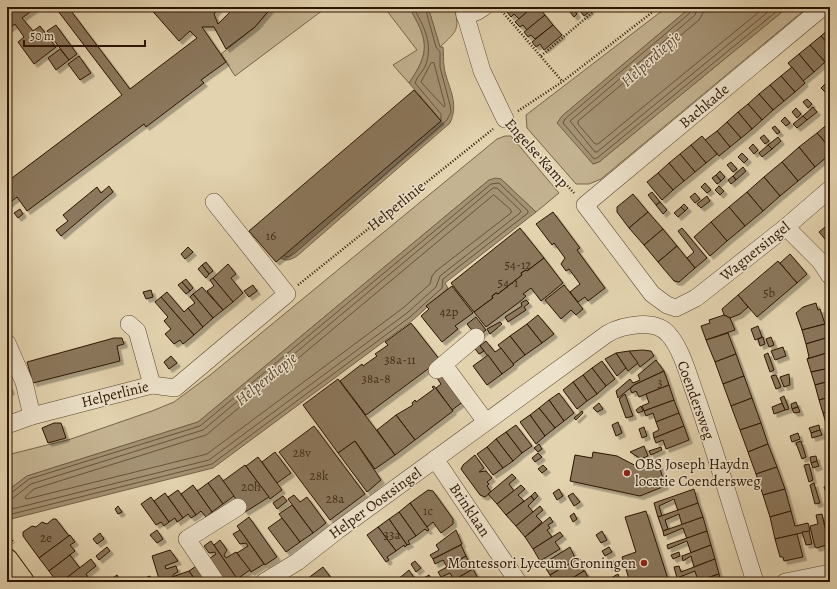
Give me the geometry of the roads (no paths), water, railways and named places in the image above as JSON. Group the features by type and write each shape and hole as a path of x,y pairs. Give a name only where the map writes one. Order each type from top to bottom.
{"main road":[{"path":"7,560 23,582"}],"street":[{"path":"464,12 478,11 484,7"},
{"name":"Bachkade","path":"676,308 667,305 652,294 585,205 823,7"},
{"name":"Engelse Kamp","path":"464,12 482,71 505,119"},
{"name":"Wagnersingel","path":"676,308 696,298 786,227 830,189"},
{"name":"Helperlinie","path":"7,425 32,416 147,386 175,388 287,294 214,202"},
{"path":"786,227 820,261 830,276"},
{"name":"Helper Oostsingel","path":"264,582 297,562 435,459 614,330 637,324 650,326 669,334"},
{"name":"Coendersweg","path":"669,334 684,362 716,456 755,582"},
{"path":"476,337 440,367 486,422"},
{"path":"7,343 24,382 32,416"},
{"name":"Brinklaan","path":"435,459 518,582"},
{"path":"216,582 187,539 238,507"},
{"path":"784,582 830,573"}],"water":[{"path":"409,7 428,7 440,47 443,47 444,66 452,94 454,108 450,123 297,256 288,260 282,259 276,255 438,117 409,83 421,62 424,54 424,45 420,28"},
{"name":"Helperdiepje","path":"691,7 788,7 599,162 593,164 557,123 562,116"},
{"name":"Helperdiepje","path":"495,178 501,179 536,212 445,283 448,288 413,320 213,468 11,519 7,517 7,491 27,476 198,422 489,180"}],"place":[{"name":"OBS Joseph Haydn locatie Coendersweg","path":"627,473"},
{"name":"Montessori Lyceum Groningen","path":"644,563"}]}
